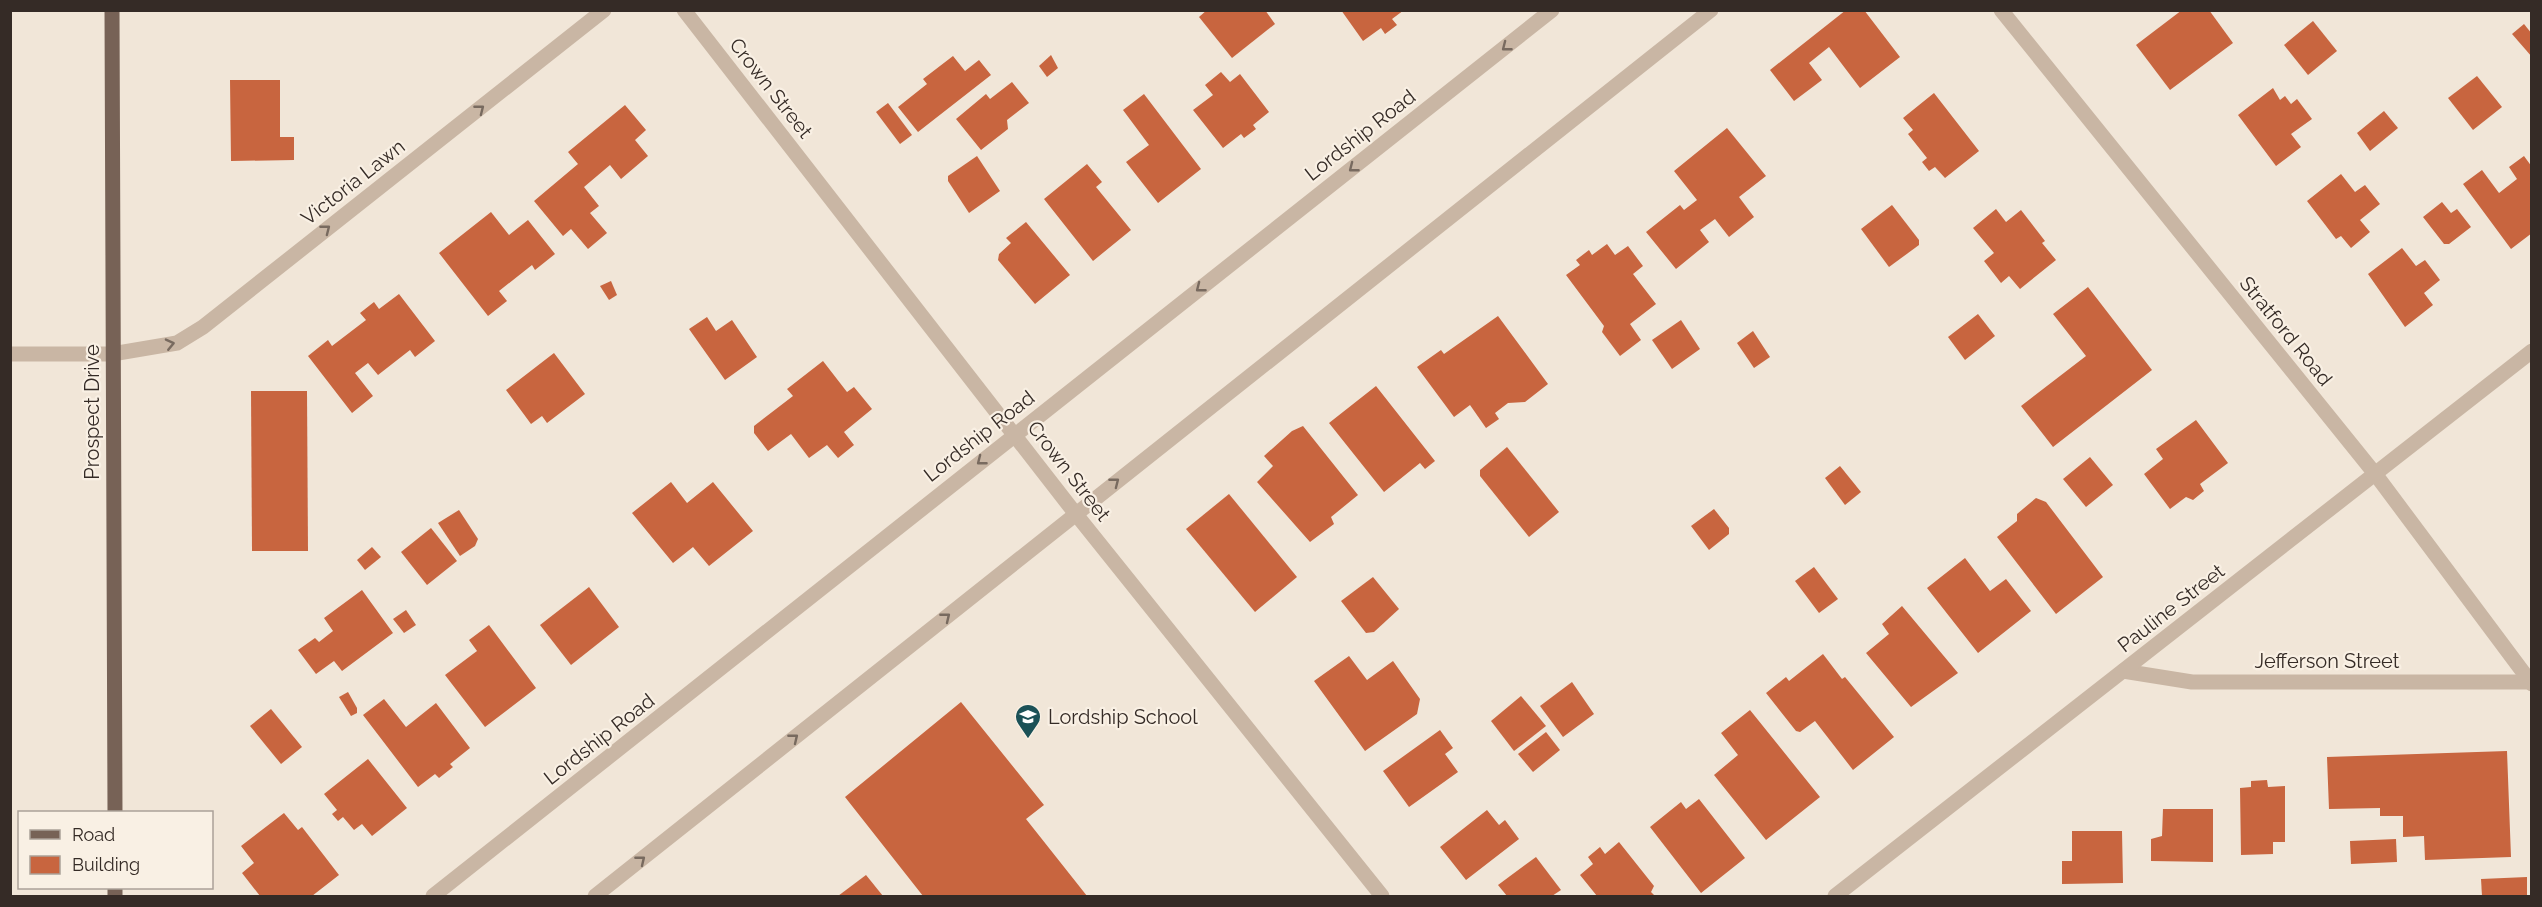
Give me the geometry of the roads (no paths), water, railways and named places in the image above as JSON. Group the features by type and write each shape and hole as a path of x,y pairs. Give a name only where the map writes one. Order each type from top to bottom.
{"main road":[{"name":"Prospect Drive","path":"112,10 115,811"}],"street":[{"name":"Victoria Lawn","path":"10,354 112,354 177,343 203,327 604,10"},
{"name":"Crown Street","path":"684,10 1075,513 1382,897"},
{"name":"Lordship Road","path":"434,897 1552,10"},
{"path":"596,897 1075,513 1712,10"},
{"name":"Stratford Road","path":"2001,10 2376,475 2531,683"},
{"name":"Pauline Street","path":"1834,897 2532,351"},
{"name":"Jefferson Street","path":"2123,671 2193,682 2531,683"}],"place":[{"name":"Lordship School","path":"1028,740"}]}
